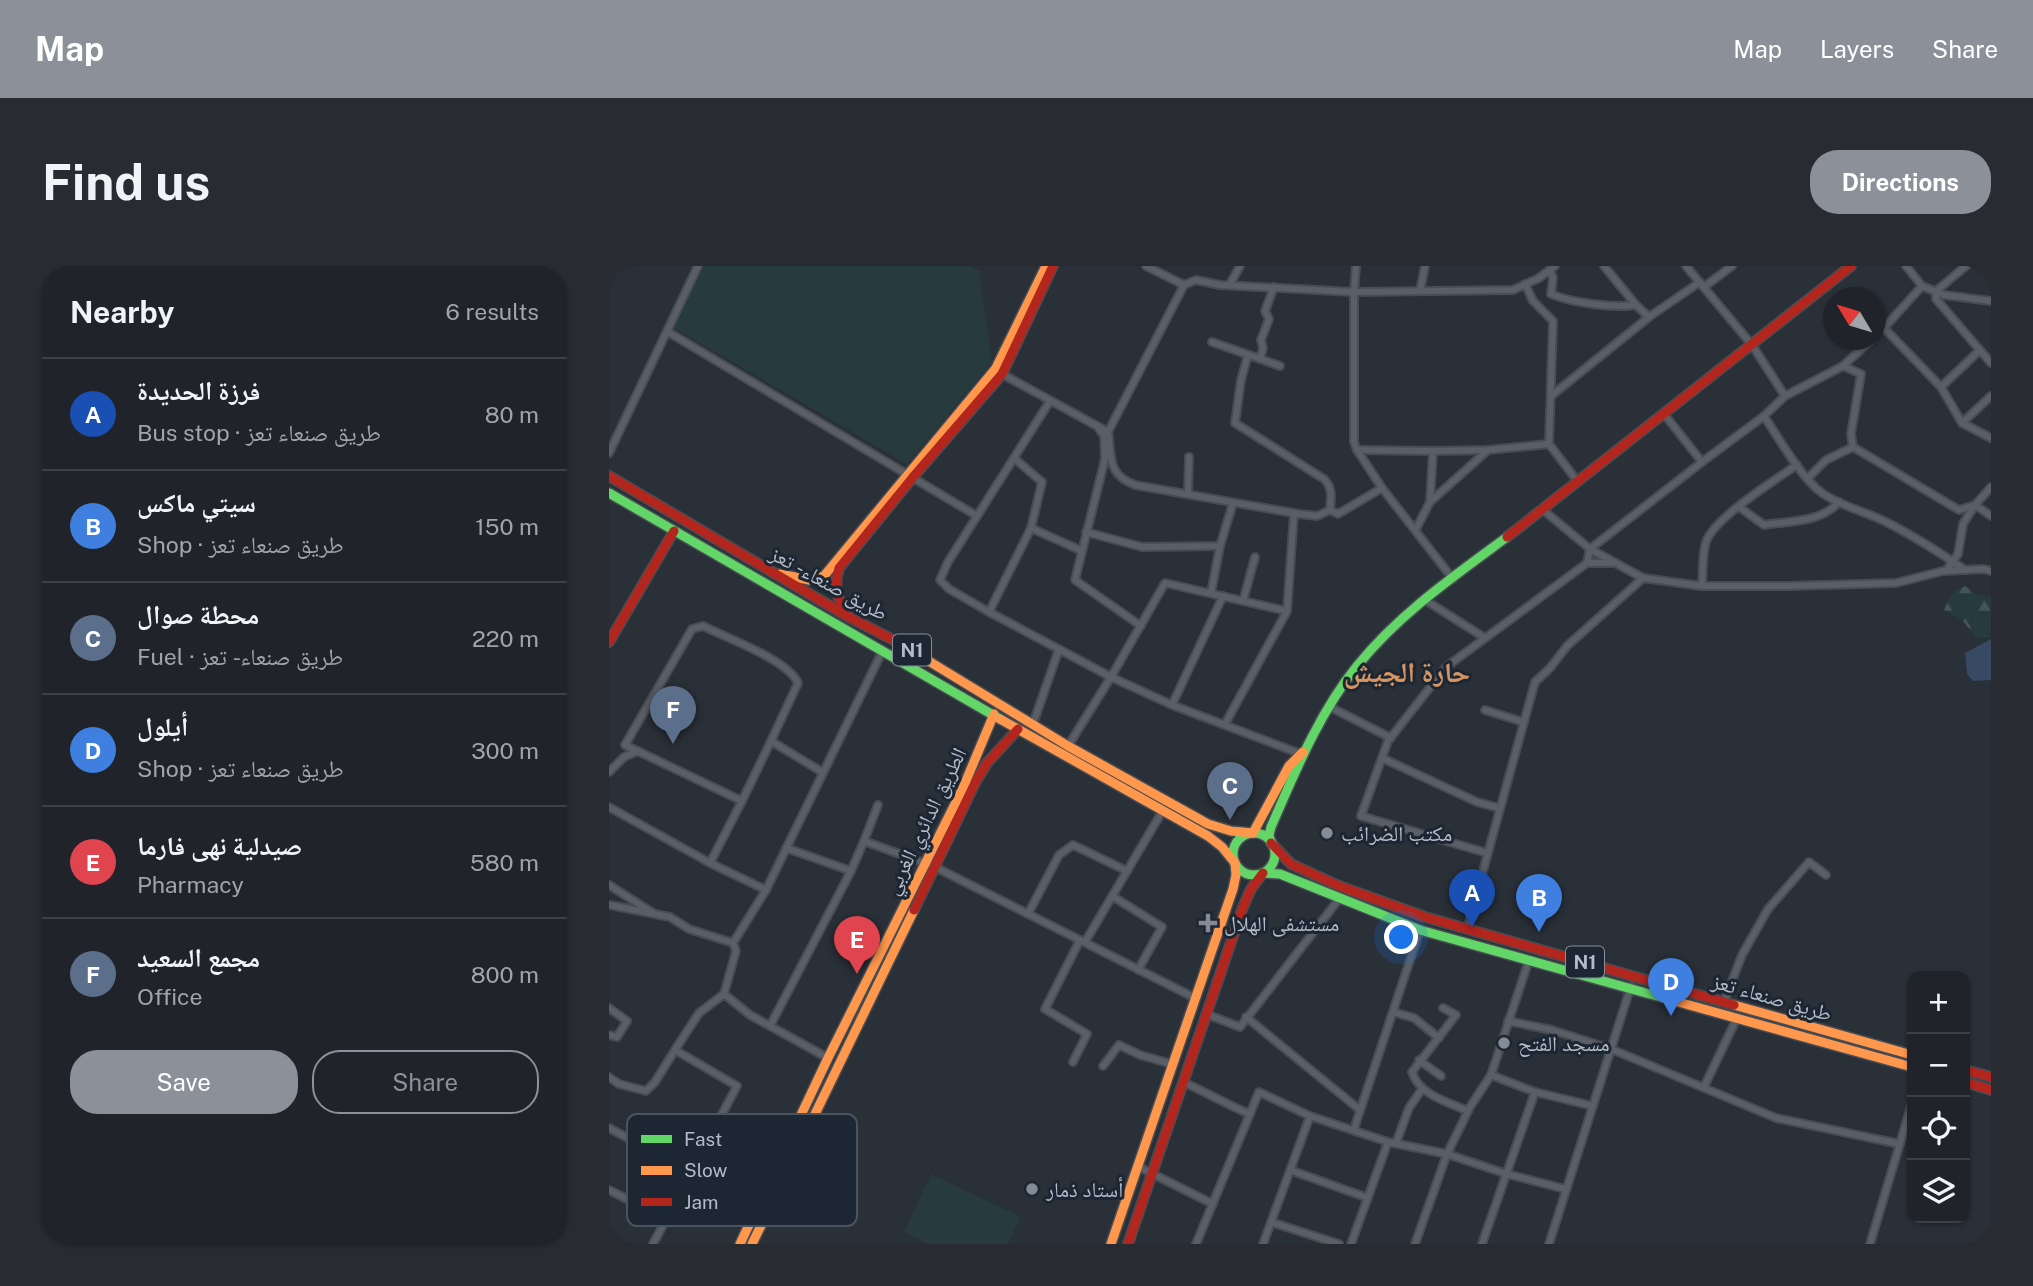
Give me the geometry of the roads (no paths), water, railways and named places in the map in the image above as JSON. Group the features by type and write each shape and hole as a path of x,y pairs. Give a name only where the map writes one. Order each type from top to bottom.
{"main road":[{"path":"848,615 835,594 835,579 839,568 996,368 1046,266"},
{"path":"776,573 809,580 824,576 1002,374 1053,266"},
{"path":"1128,1244 1243,907 1251,889 1272,863 1274,856 1269,835 1271,827 1330,707 1348,678 1370,650 1426,600 1851,266"},
{"name":"طريق صنعاء - تعز","path":"609,476 890,637 1049,735 1213,827 1253,834"},
{"name":"طريق صنعاء - تعز","path":"609,493 1043,744 1208,836 1222,847 1235,863"},
{"path":"609,642 674,531"},
{"name":"الطريق الدائري الغربي","path":"802,1114 963,788 994,714"},
{"name":"الطريق الدائري الغربي","path":"815,1114 976,781 987,763 1018,729"},
{"path":"1043,744 1049,735"},
{"path":"1253,834 1289,766 1311,744"},
{"path":"1111,1244 1233,889 1236,875 1233,850 1240,838 1253,834 1260,834 1271,843"},
{"name":"طريق صنعاء تعز","path":"1271,843 1291,864 1339,886 1467,929 1907,1054"},
{"path":"1235,863 1244,873 1263,873"},
{"name":"طريق صنعاء تعز","path":"1263,873 1279,874 1420,930 1907,1066"},
{"path":"1970,1071 1991,1077"},
{"path":"1970,1084 1991,1090"},
{"name":"الطريق الدائري الغربي","path":"740,1244 749,1226"},
{"name":"الطريق الدائري الغربي","path":"752,1244 761,1226"}],"street":[{"path":"609,453 698,266"},
{"path":"1146,266 1157,268 1184,285"},
{"path":"1230,284 1240,266"},
{"path":"1356,266 1354,442 1382,488 1453,579"},
{"path":"1420,291 1425,266"},
{"path":"1604,266 1649,317"},
{"path":"1686,266 1752,345 1785,396"},
{"path":"1550,397 1649,317 1732,266"},
{"path":"1832,266 1839,276"},
{"path":"1906,266 1922,286 1944,295 1991,301"},
{"path":"1936,291 1966,266"},
{"path":"1985,266 1991,274"},
{"path":"1330,510 1317,516 1294,513 1135,485 1120,479 1113,468 1108,432 1184,285 1196,281 1220,285 1354,292 1513,290 1553,268 1551,294 1561,299 1623,307 1636,305"},
{"path":"1525,284 1533,301 1553,321 1549,444 1578,482"},
{"path":"1886,326 1922,286"},
{"path":"1260,359 1263,348 1261,340 1269,319 1265,312 1275,287"},
{"path":"1936,291 1936,299 1991,363"},
{"path":"1886,330 1941,387 1962,423 1991,438"},
{"path":"668,332 977,516"},
{"path":"1212,342 1280,366"},
{"path":"1587,563 1590,549 1764,416 1785,396 1843,366 1860,350"},
{"path":"1941,387 1979,351"},
{"path":"1248,355 1241,380 1235,423 1324,479 1332,493 1330,510"},
{"path":"1843,366 1861,374 1851,434 1853,447"},
{"path":"1002,374 1108,432"},
{"path":"1962,423 1991,396"},
{"path":"1050,401 948,562 940,580 949,589 989,612 1111,677 1172,705 1301,754"},
{"path":"1664,414 1702,463"},
{"path":"1764,416 1797,465 1820,492 1852,509 1883,520 1965,570"},
{"path":"1097,426 1104,435 1105,459 1075,580 1141,626"},
{"path":"1357,450 1488,450 1549,444"},
{"path":"1808,478 1826,460 1853,447"},
{"path":"1853,447 1959,510 1975,505"},
{"path":"1430,502 1433,450"},
{"path":"1416,529 1430,502 1488,450"},
{"path":"1188,494 1189,457"},
{"path":"989,612 1031,528 1042,482 1014,458"},
{"path":"1702,586 1706,542 1715,528 1797,465"},
{"path":"1945,571 1958,554 1963,524 1991,487"},
{"path":"1330,510 1338,514 1382,488"},
{"path":"1211,593 1220,546 1233,502"},
{"path":"1739,507 1763,525 1817,517 1830,512 1839,502"},
{"path":"1975,505 1991,516"},
{"path":"1543,510 1590,549 1643,578 1702,586 1896,583 1945,571 1991,571"},
{"path":"1225,724 1287,611 1294,513"},
{"path":"1031,528 1082,551"},
{"path":"1086,531 1142,547 1220,546"},
{"path":"1243,601 1255,557"},
{"path":"1487,853 1361,816 1382,758 1391,738 1446,667 1587,563 1613,563"},
{"path":"1467,929 1535,682 1567,646 1643,578"},
{"path":"1068,746 1165,583 1287,611"},
{"path":"1172,705 1223,596"},
{"path":"1426,600 1485,638"},
{"path":"710,863 742,801 798,683 794,674 775,662 703,626 692,629 625,745 742,801"},
{"path":"1033,724 1059,649"},
{"path":"733,943 766,890 883,650"},
{"path":"1330,707 1391,738"},
{"path":"1485,710 1523,722"},
{"path":"771,741 822,772"},
{"path":"609,772 624,757 638,751"},
{"path":"1382,758 1477,802 1499,808"},
{"path":"770,1026 851,871 878,805"},
{"path":"609,807 710,863 766,890"},
{"path":"1073,1062 1087,1034 1045,1009 1082,941 1112,897 1162,811"},
{"path":"864,841 925,862 1195,998"},
{"path":"1028,914 1059,855 1073,845 1127,871"},
{"path":"786,848 851,871"},
{"path":"1724,1002 1742,955 1768,909 1809,862 1826,875"},
{"path":"609,884 654,914"},
{"path":"1112,897 1162,927 1138,970"},
{"path":"1206,1014 1240,1027 1339,899"},
{"path":"609,905 670,917 689,929 733,943"},
{"path":"1354,1129 1420,930"},
{"path":"609,1077 627,1087 646,1091 655,1082 699,1013 724,995 736,951 733,943"},
{"path":"1415,1244 1447,1154 1468,1111 1491,1075 1529,960"},
{"path":"1549,1244 1633,975"},
{"path":"724,995 750,1015 828,1058"},
{"path":"609,1008 627,1021 617,1037 609,1035"},
{"path":"1443,1008 1456,1013 1412,1072 1422,1089 1468,1111"},
{"path":"1393,1012 1414,1018 1439,1038"},
{"path":"1246,1017 1360,1110"},
{"path":"1704,1087 1737,1018"},
{"path":"1508,1021 1552,1030 1611,1049 1776,1118 1900,1144"},
{"path":"1103,1066 1119,1045 1140,1055 1173,1064"},
{"path":"675,1050 737,1086 722,1114"},
{"path":"1419,1060 1441,1076"},
{"path":"1491,1075 1535,1092 1593,1106"},
{"path":"1183,1082 1222,1103 1250,1114"},
{"path":"1396,1143 1409,1108 1422,1089"},
{"path":"1196,1244 1259,1092 1310,1116 1388,1142 1447,1154 1507,1174 1565,1189"},
{"path":"1482,1244 1535,1092"},
{"path":"1263,1244 1310,1116"},
{"path":"1870,1244 1907,1120"},
{"path":"609,1128 627,1138"},
{"path":"1351,1244 1388,1142"},
{"path":"1137,1166 1213,1204"},
{"path":"1290,1170 1368,1198"},
{"path":"609,1190 627,1199"},
{"path":"1271,1222 1339,1244"},
{"path":"653,1244 662,1226"}],"water":[{"path":"1991,639 1991,680 1973,681 1967,674 1965,653"}],"place":[{"name":"مجمع السعيد","path":"673,744"},
{"name":"محطة صوال","path":"1230,820"},
{"name":"مكتب الضرائب","path":"1327,833"},
{"name":"مستشفى الهلال","path":"1208,923"},
{"name":"فرزة الحديدة","path":"1472,927"},
{"name":"سيتي ماكس","path":"1539,932"},
{"name":"صيدلية نهى فارما","path":"857,974"},
{"name":"أيلول","path":"1671,1016"},
{"name":"مسجد الفتح","path":"1504,1043"},
{"name":"أستاد ذمار","path":"1032,1189"}],"district":[{"name":"حارة الجيش","path":"1407,671"}]}
